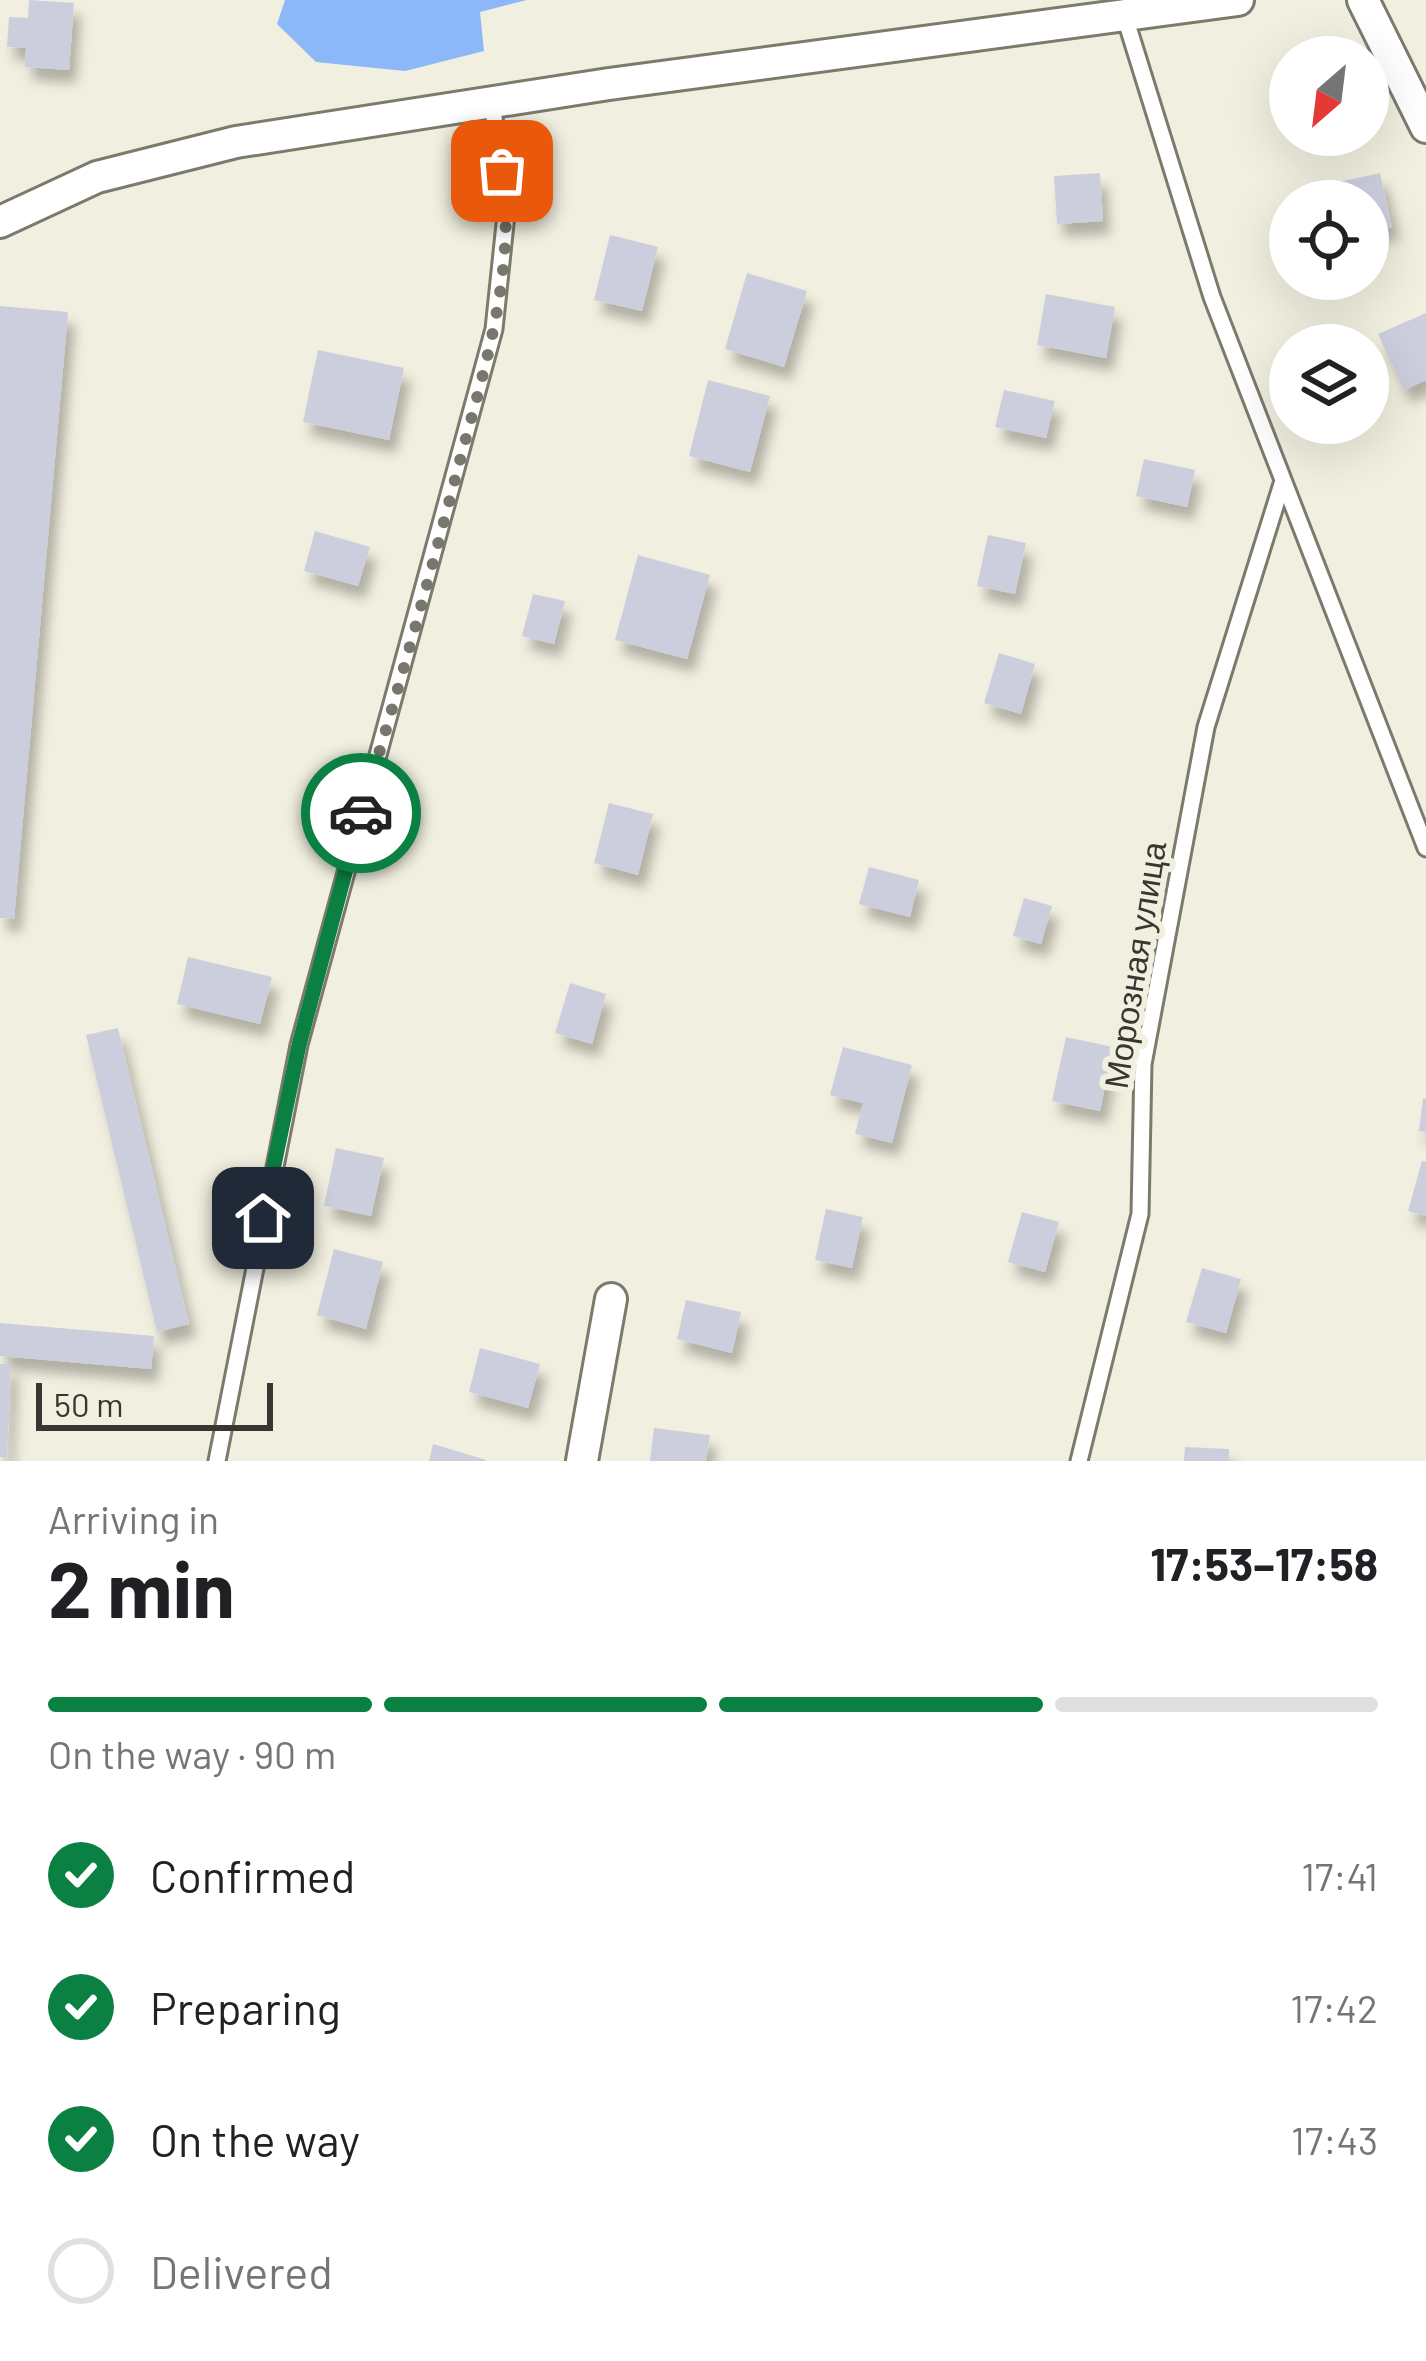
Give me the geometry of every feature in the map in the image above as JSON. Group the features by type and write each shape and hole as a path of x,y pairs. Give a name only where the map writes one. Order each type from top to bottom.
{"street":[{"path":"0,221 97,177 236,142 1238,0"},
{"path":"1364,0 1426,127"},
{"path":"582,1461 610,1299"}],"lane":[{"path":"1124,14 1212,297 1426,848"},
{"path":"217,1461 299,1045 418,625 494,329 507,205 491,104"},
{"name":"Морозная улица","path":"1079,1461 1140,1214 1143,1064 1206,727 1282,484"}],"water":[{"path":"285,0 527,0 480,12 484,51 405,71 316,62 277,24"}],"building":[{"path":"29,0 74,3 69,70 25,67 26,48 7,47 9,17 28,18"},
{"path":"1100,173 1103,221 1057,224 1054,176"},
{"path":"1380,173 1382,180 1348,180"},
{"path":"610,235 658,247 642,311 594,300"},
{"path":"747,273 807,291 784,367 725,349"},
{"path":"1046,294 1115,307 1106,358 1037,345"},
{"path":"0,306 68,312 14,919 0,918"},
{"path":"1426,313 1426,380 1404,390 1389,358 1389,329"},
{"path":"318,350 404,368 389,440 303,422"},
{"path":"708,380 770,396 750,472 689,456"},
{"path":"1004,390 1055,401 1046,438 995,427"},
{"path":"1144,459 1195,470 1187,507 1136,496"},
{"path":"315,531 370,547 358,586 304,571"},
{"path":"988,535 1026,543 1015,594 977,586"},
{"path":"638,555 710,575 687,659 615,640"},
{"path":"533,594 565,601 554,644 522,636"},
{"path":"999,653 1035,664 1021,714 984,703"},
{"path":"609,803 653,814 638,875 594,863"},
{"path":"869,867 919,880 910,917 859,904"},
{"path":"1024,898 1052,906 1041,944 1013,936"},
{"path":"188,957 272,977 260,1024 177,1004"},
{"path":"570,983 606,994 592,1044 555,1033"},
{"path":"118,1028 189,1324 157,1332 86,1035"},
{"path":"1066,1037 1113,1047 1100,1111 1052,1101"},
{"path":"843,1047 912,1065 892,1143 855,1134 863,1103 830,1095"},
{"path":"1426,1099 1426,1132 1419,1131"},
{"path":"336,1148 384,1158 371,1216 324,1206"},
{"path":"1422,1161 1426,1162 1426,1216 1408,1211"},
{"path":"826,1209 863,1217 852,1268 815,1260"},
{"path":"1022,1212 1059,1222 1045,1272 1008,1262"},
{"path":"334,1249 383,1262 366,1329 317,1315"},
{"path":"1202,1268 1241,1279 1226,1333 1186,1322"},
{"path":"686,1300 741,1312 732,1353 677,1339"},
{"path":"0,1323 154,1336 151,1369 0,1356"},
{"path":"480,1348 540,1364 528,1408 469,1392"},
{"path":"0,1364 11,1364 7,1458 0,1457"},
{"path":"654,1428 710,1435 706,1461 650,1461"},
{"path":"433,1444 486,1460 486,1461 429,1461"},
{"path":"1185,1447 1229,1449 1229,1461 1184,1461"}],"way so far":[{"path":"361,813 418,625 494,329 507,205 502,171"}],"route":[{"path":"263,1218 299,1045 361,813"}]}
